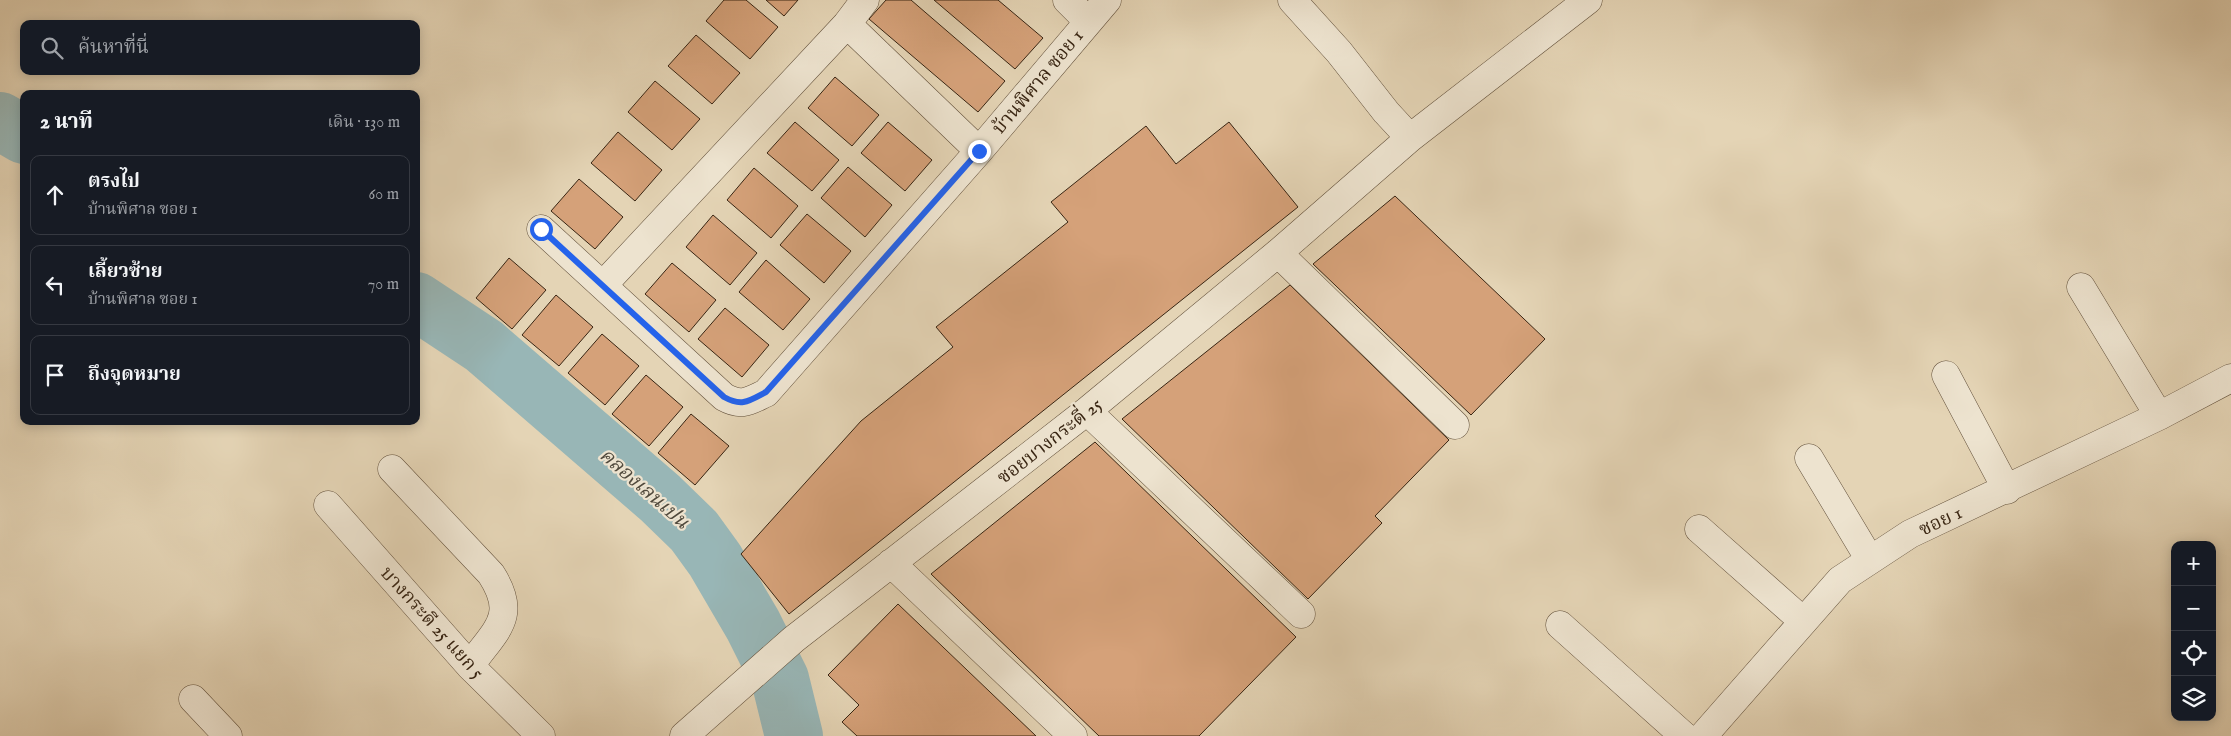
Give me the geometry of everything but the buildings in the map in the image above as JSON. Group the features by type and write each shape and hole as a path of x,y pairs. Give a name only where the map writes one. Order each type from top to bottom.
{"street":[{"path":"603,285 846,24 864,0"},
{"path":"1067,0 1088,21"},
{"name":"บ้านพิศาล ซอย 1","path":"541,229 724,397 735,403 749,401 766,392 979,151 1107,0"},
{"path":"1292,0 1339,52 1386,112 1410,138"},
{"name":"ซอยบางกระดี่ 25","path":"684,736 794,639 1087,410 1278,253 1410,138 1588,0"},
{"path":"846,24 979,151"},
{"path":"1278,253 1455,425"},
{"path":"2081,287 2159,416"},
{"path":"1946,375 2007,490"},
{"name":"ซอย 1","path":"1703,736 1840,580 1910,534 2007,490 2159,416 2231,378"},
{"path":"1087,410 1300,614"},
{"path":"1809,458 1870,560"},
{"path":"392,469 491,574 500,588 505,607 504,618 470,666"},
{"name":"บางกระดี 25 แยก 5","path":"328,506 470,666 541,736"},
{"path":"1699,529 1803,621"},
{"path":"891,563 1073,736"},
{"path":"1560,625 1684,736"},
{"path":"193,698 228,736"}],"waterway":[{"name":"คลองเลนเปน","path":"0,121 20,133"},
{"name":"คลองเลนเปน","path":"420,304 484,346 660,498 694,531 715,560 753,625 780,679 794,736"}],"route":[{"path":"541,229 724,397 735,403 749,401 766,392 959,171 979,151"}]}
